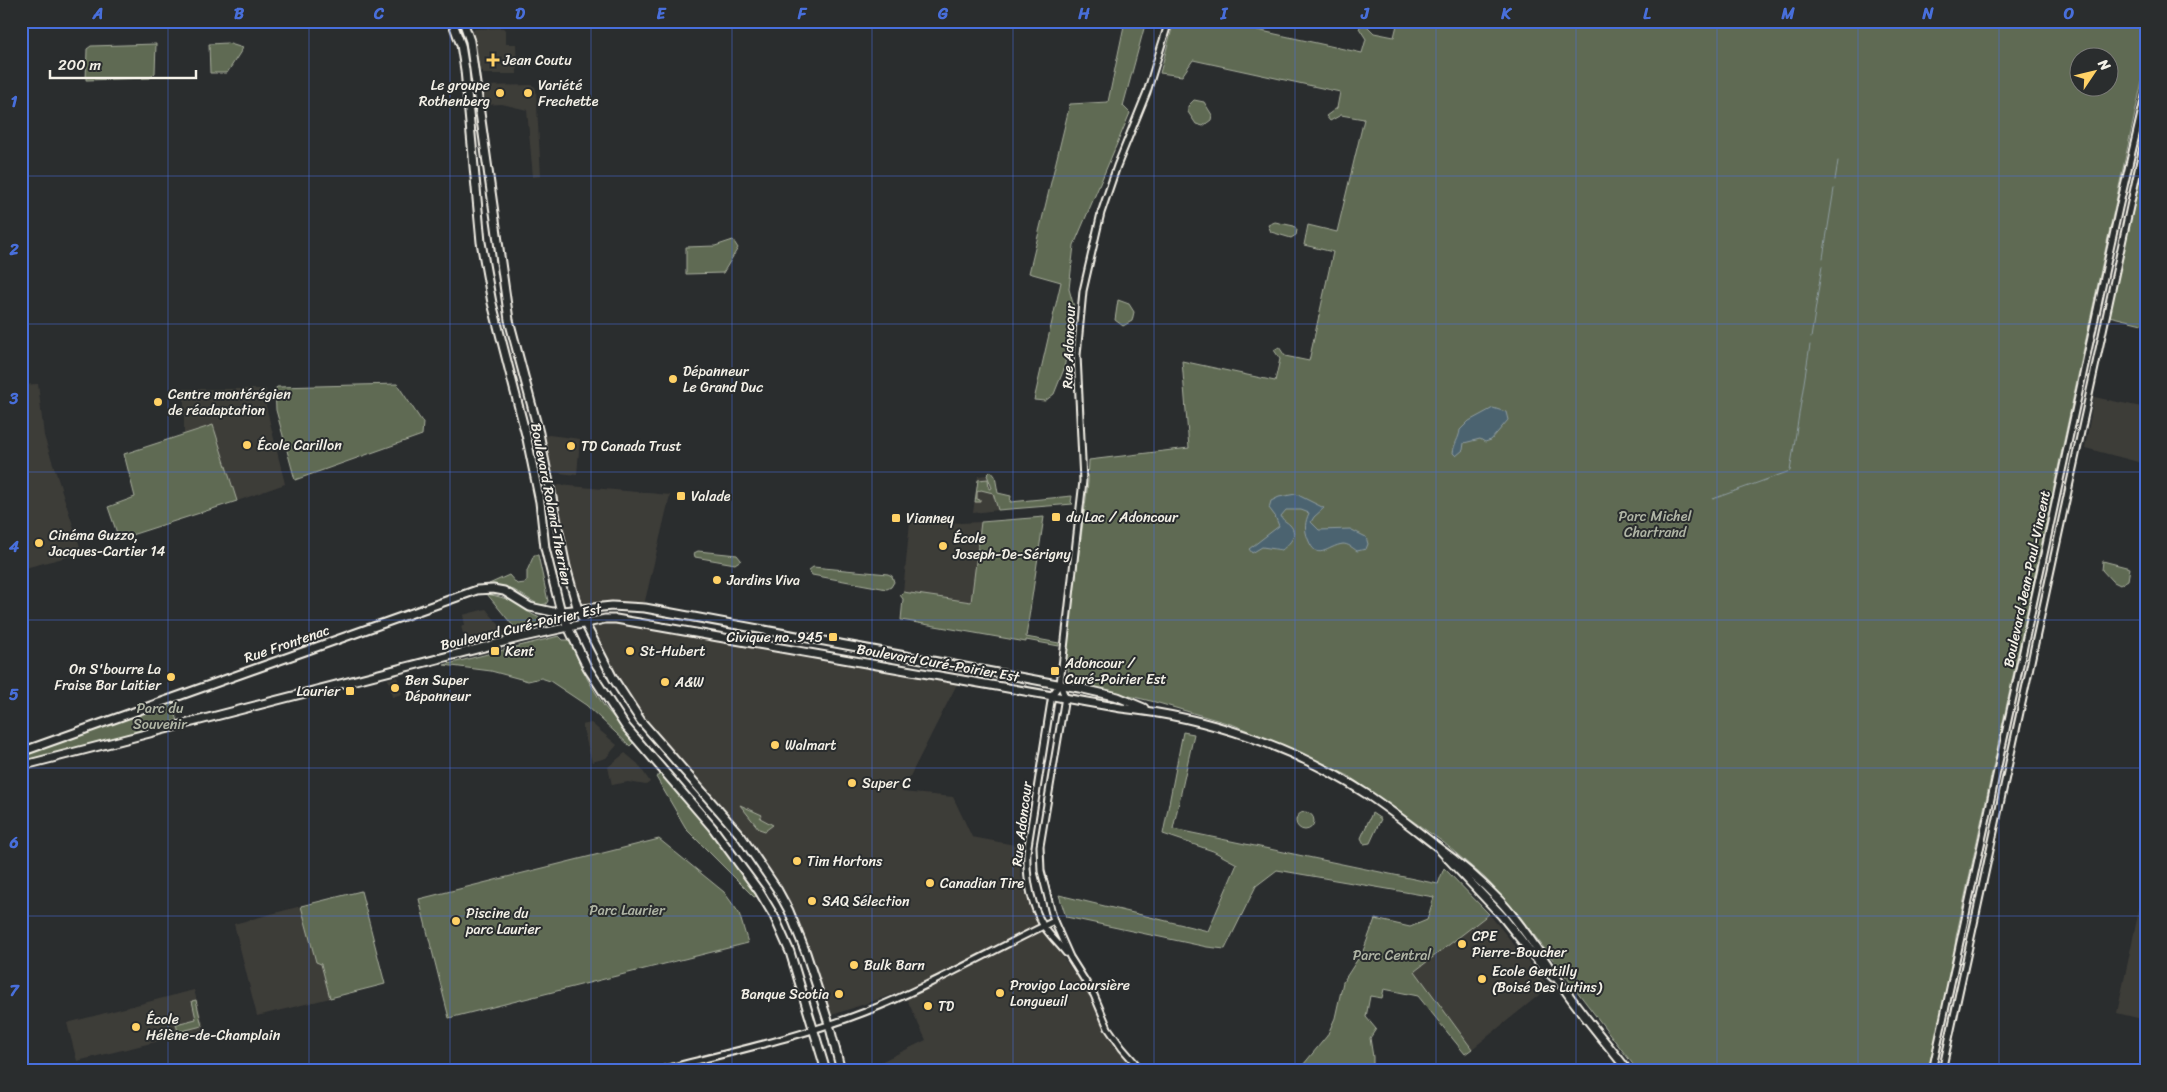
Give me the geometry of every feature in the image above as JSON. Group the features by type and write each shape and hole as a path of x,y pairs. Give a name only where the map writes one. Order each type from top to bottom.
{"main road":[{"name":"Boulevard Roland-Therrien","path":"452,21 461,46 482,242 492,303 527,439 540,502 545,548 561,612 587,667 626,727 712,827 759,891 774,916 790,952 826,1071"},
{"name":"Boulevard Roland-Therrien","path":"464,21 470,41 509,320 539,433 566,567 578,610 613,678 641,721 741,836 777,889 799,932 829,1024 841,1071"},
{"name":"Rue Frontenac","path":"21,752 477,590 493,589 504,592 540,611 561,612"},
{"name":"Boulevard Curé-Poirier Est","path":"561,612 612,606 645,608 1060,684 1103,693 1151,711 1230,730 1282,750 1330,773 1368,795 1474,874 1519,923 1561,985 1628,1071"},
{"name":"Boulevard Curé-Poirier Est","path":"21,766 568,626 585,622 616,619 956,680 1121,708 1151,711"},
{"name":"Boulevard Curé-Poirier Est","path":"1436,845 1512,928 1541,965 1561,985"}],"street":[{"name":"Rue Adoncour","path":"1142,1071 1108,1028 1094,995 1070,957 1054,921 1041,871 1040,846 1065,697 1060,684 1083,481 1077,355 1083,291 1104,202 1147,92 1169,21"},
{"name":"Boulevard Jean-Paul-Vincent","path":"1932,1071 2102,282 2146,92"},
{"name":"Boulevard Jean-Paul-Vincent","path":"1942,1071 2146,133"},
{"name":"Rue Adoncour","path":"1060,684 1052,695 1027,852 1026,876 1032,900 1043,926 1070,957"},
{"path":"657,1071 814,1030 866,1012 1054,921"},
{"path":"1512,928 1519,923"}],"shaded area":[{"path":"503,28 506,31 506,44 516,44 517,74 483,74 483,71 479,71 472,32 475,29"},
{"path":"531,85 536,90 541,176 533,177 527,110 502,104 484,105 485,101 482,91 486,90 486,86"},
{"path":"38,384 44,436 82,553 21,569 21,385"},
{"name":"École Carillon","path":"184,389 266,389 266,406 285,484 237,501 213,425 184,435"},
{"path":"2094,397 2146,408 2146,464 2085,448"},
{"path":"545,436 580,439 577,475 551,472 544,439"},
{"path":"987,475 998,510 973,513 978,476"},
{"path":"559,485 670,495 644,605 593,603 584,606 582,601 580,602 565,546 555,488"},
{"name":"École Joseph-De-Sérigny","path":"914,519 961,523 981,522 971,602 903,592 910,522"},
{"path":"486,609 509,637 467,648 461,626 465,625 463,615"},
{"path":"611,621 957,684 902,792 953,797 972,837 1020,846 1020,872 1025,893 1037,921 1085,988 1111,1040 1129,1062 1088,1071 862,1071 926,1040 903,991 829,1016 810,953 794,913 770,871 732,820 643,717 615,673 592,627 600,622"},
{"path":"397,677 402,694 392,697 388,679"},
{"path":"591,723 617,745 606,758 592,762 582,725"},
{"path":"625,753 638,764 650,782 646,785 628,782 612,785 608,767"},
{"path":"2142,896 2146,897 2146,1020 2117,1013"},
{"path":"301,906 316,962 321,964 330,998 257,1016 234,924"},
{"name":"Ecole Gentilly (Boisé Des Lutins)","path":"1489,914 1549,987 1472,1049 1415,971"},
{"name":"École Hélène-de-Champlain","path":"194,990 205,1030 77,1061 67,1023"}],"green space":[{"path":"1125,21 1146,21 1123,106 1130,113 1074,245 1069,289 1074,307 1064,369 1054,394 1045,401 1034,400 1061,282 1029,273 1070,104 1108,102"},
{"name":"Parc Michel Chartrand","path":"1174,21 1216,21 1362,53 1366,39 1359,28 1364,23 1374,33 1394,37 1398,21 2146,21 2146,63 1956,937 1953,961 1929,1071 1638,1071 1518,914 1485,878 1443,842 1347,775 1290,748 1234,725 1155,702 1070,682 1066,654 1088,483 1089,460 1189,448 1182,361 1275,381 1280,359 1274,350 1279,347 1285,356 1309,361 1333,252 1304,245 1308,225 1337,232 1364,119 1341,115 1330,121 1326,116 1337,108 1340,92 1193,60 1182,76 1160,73"},
{"path":"227,43 243,48 227,73 210,73 209,44"},
{"path":"156,44 155,73 150,78 86,80 87,49 91,46"},
{"path":"1194,100 1204,102 1212,115 1211,120 1203,126 1196,124 1188,112 1188,106"},
{"path":"2146,152 2146,325 2109,316"},
{"path":"1275,222 1294,226 1297,230 1296,235 1291,238 1271,232 1268,225"},
{"path":"733,240 738,248 723,273 686,274 686,247 715,246"},
{"path":"1118,300 1129,304 1134,312 1132,321 1123,326 1115,320"},
{"path":"397,384 423,423 422,435 295,480 276,410 275,389 277,387"},
{"path":"213,425 237,501 119,539 108,507 135,497 124,454"},
{"path":"991,471 995,476 998,493 1011,496 1010,502 1072,496 1071,502 1073,504 998,510 993,493 981,490 977,492 977,499 980,502 975,502 978,480 988,479 989,489 992,488 987,475"},
{"path":"1044,517 1026,637 1059,643 1059,646 901,620 903,599 900,595 903,592 971,602 981,522"},
{"path":"698,551 737,555 741,560 735,564 695,557 694,553"},
{"path":"534,555 538,555 548,601 546,604 539,605 514,590 489,584 509,575 517,584 525,583 527,571"},
{"path":"2103,561 2130,568 2128,580 2120,585 2112,581 2102,570"},
{"path":"813,567 888,574 892,576 894,582 887,589 812,575 809,570"},
{"path":"487,594 514,602 535,616 552,620 553,623 518,632"},
{"path":"559,636 563,640 569,640 588,680 604,706 634,742 630,746 586,705 550,681 541,678 528,681 491,671 444,665"},
{"name":"Parc du Souvenir","path":"170,697 180,727 21,766 21,752"},
{"name":"Parc Central","path":"1183,732 1194,734 1173,829 1438,884 1444,868 1489,914 1415,971 1472,1049 1465,1054 1418,996 1384,989 1382,998 1370,996 1366,1017 1376,1029 1370,1038 1373,1071 1298,1071 1327,1036 1335,1018 1343,982 1363,951 1375,919 1410,927 1427,920 1434,897 1277,870 1256,886 1225,949 1207,947 1066,917 1059,895 1208,931 1237,864 1213,851 1163,834"},
{"path":"661,774 705,822 759,895 754,897 687,830 656,777"},
{"path":"740,805 762,815 760,818 773,825 765,831 759,829"},
{"path":"1305,812 1311,815 1314,821 1311,827 1305,830 1299,827 1296,821 1299,815"},
{"path":"1372,813 1381,819 1370,843 1364,844 1361,838"},
{"name":"Parc Laurier","path":"659,839 724,892 739,913 748,943 449,1018 419,899"},
{"path":"361,891 385,984 330,998 321,964 316,962 301,906"},
{"path":"196,1000 202,1026 178,1032 176,1024 196,1019 192,1001"}],"water":[{"path":"1493,408 1506,412 1508,420 1491,440 1485,442 1480,439 1464,443 1463,450 1456,456 1453,453 1454,446 1460,430 1469,421"},
{"path":"1296,494 1324,508 1311,522 1319,530 1350,529 1366,537 1368,544 1366,549 1357,551 1349,545 1343,544 1319,552 1311,546 1306,532 1309,513 1301,510 1286,510 1281,516 1293,529 1294,535 1290,542 1282,550 1262,547 1252,553 1249,549 1279,526 1269,508 1271,501 1279,497"}],"waterway":[{"path":"1835,180 1838,161"},
{"path":"1823,258 1834,189"},
{"path":"1811,338 1822,266"},
{"path":"1713,499 1790,471 1810,345"}],"place":[{"name":"Jean Coutu","path":"493,60"},
{"name":"Le groupe Rothenberg","path":"500,93"},
{"name":"Variété Frechette","path":"528,93"},
{"name":"Dépanneur Le Grand Duc","path":"673,379"},
{"name":"Centre montérégien de réadaptation","path":"158,402"},
{"name":"École Carillon","path":"247,445"},
{"name":"TD Canada Trust","path":"571,446"},
{"name":"Valade","path":"681,496"},
{"name":"du Lac / Adoncour","path":"1056,517"},
{"name":"Vianney","path":"896,518"},
{"name":"Cinéma Guzzo, Jacques-Cartier 14","path":"39,543"},
{"name":"École Joseph-De-Sérigny","path":"943,546"},
{"name":"Jardins Viva","path":"717,580"},
{"name":"Civique no. 945","path":"833,637"},
{"name":"Kent","path":"495,651"},
{"name":"St-Hubert","path":"630,651"},
{"name":"Adoncour / Curé-Poirier Est","path":"1055,671"},
{"name":"On S'bourre La Fraise Bar Laitier","path":"171,677"},
{"name":"A&W","path":"665,682"},
{"name":"Ben Super Dépanneur","path":"395,688"},
{"name":"Laurier","path":"350,691"},
{"name":"Walmart","path":"775,745"},
{"name":"Super C","path":"852,783"},
{"name":"Tim Hortons","path":"797,861"},
{"name":"Canadian Tire","path":"930,883"},
{"name":"SAQ Sélection","path":"812,901"},
{"name":"Piscine du parc Laurier","path":"456,921"},
{"name":"CPE Pierre-Boucher","path":"1462,944"},
{"name":"Bulk Barn","path":"854,965"},
{"name":"Ecole Gentilly (Boisé Des Lutins)","path":"1482,979"},
{"name":"Provigo Lacoursière Longueuil","path":"1000,993"},
{"name":"Banque Scotia","path":"839,994"},
{"name":"TD","path":"928,1006"},
{"name":"École Hélène-de-Champlain","path":"136,1027"}]}
